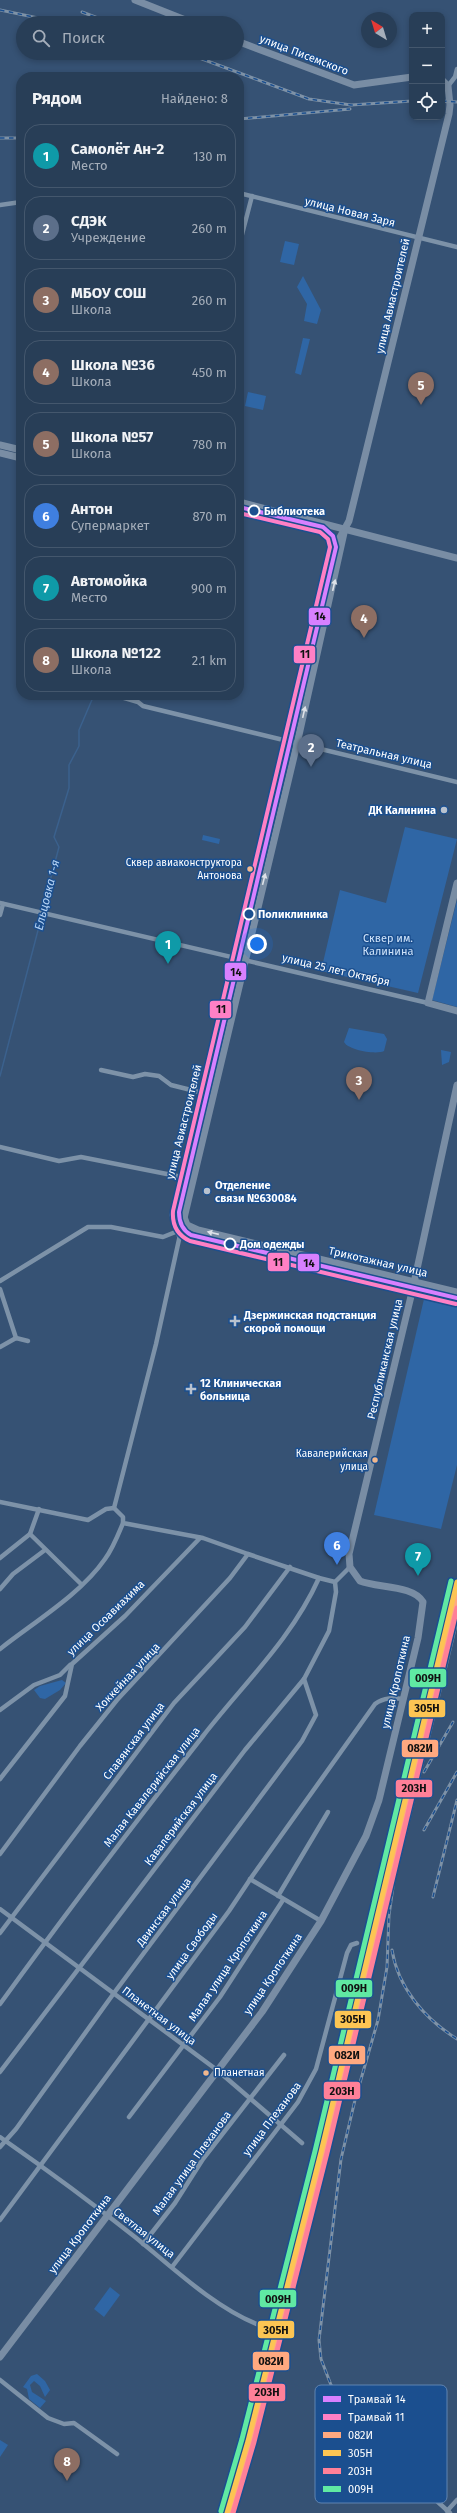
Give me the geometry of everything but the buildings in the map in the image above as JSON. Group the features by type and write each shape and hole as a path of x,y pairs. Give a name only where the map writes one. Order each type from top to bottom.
{"main road":[{"path":"135,0 175,16"},
{"name":"улица Писемского","path":"244,43 354,85 409,77"},
{"path":"445,83 448,86"},
{"name":"улица Авиастроителей","path":"179,1233 174,1222 175,1206 333,550 349,521 418,239 450,105 448,86"},
{"path":"0,445 16,449"},
{"path":"0,453 16,457"},
{"path":"244,503 457,558"},
{"path":"244,511 328,533 345,529"},
{"name":"улица Авиастроителей","path":"179,1233 297,744 343,546 345,529"},
{"path":"328,533 333,540 333,550"},
{"path":"428,1003 457,883"},
{"name":"улица 25 лет Октября","path":"428,1003 457,1011"},
{"name":"Республиканская улица","path":"350,1567 350,1547 412,1292 457,1085"},
{"name":"Трикотажная улица","path":"175,1206 179,1212 185,1213 188,1225 193,1228 457,1292"},
{"name":"Трикотажная улица","path":"179,1233 191,1240 457,1302"},
{"path":"307,1268 302,1262 308,1257"},
{"name":"улица Кропоткина","path":"0,2357 280,1986 321,1921 370,1826 379,1800 404,1698 422,1619 424,1602 417,1594 409,1591 367,1584 360,1580 350,1567"}],"street":[{"path":"448,86 455,77 457,69"},
{"name":"улица Новая Заря","path":"244,194 418,239 457,247"},
{"path":"244,227 252,196"},
{"path":"0,204 16,202"},
{"name":"Театральная улица","path":"131,700 138,702 143,706 297,744 425,772 457,782"},
{"path":"0,914 1,904"},
{"name":"улица 25 лет Октября","path":"1,904 235,957 428,1003"},
{"path":"101,1070 133,1077 145,1074 159,1076 171,1085 203,1092"},
{"path":"0,1147 59,1161 80,1157 182,1177"},
{"path":"0,1281 88,1227 111,1227 163,1237 179,1233 158,1338 114,1508"},
{"path":"0,1289 16,1338"},
{"path":"0,1346 16,1338 28,1341"},
{"path":"0,1502 88,1520 106,1509 114,1508"},
{"path":"0,1649 56,1607 105,1559 123,1523 123,1517 114,1508"},
{"path":"0,1558 30,1534 39,1509"},
{"path":"123,1523 200,1538 290,1567 318,1580 335,1582 350,1567"},
{"path":"30,1534 81,1584"},
{"name":"улица Осоавиахима","path":"0,1779 65,1696 72,1664 125,1616 200,1538"},
{"path":"0,1589 13,1574 45,1550"},
{"name":"Хоккейная улица","path":"0,1854 94,1729 230,1578 248,1554"},
{"name":"Славянская улица","path":"0,1933 174,1703 245,1627 290,1567"},
{"name":"Малая Кавалерийская улица","path":"0,2004 44,1943 223,1710 269,1659 285,1637 318,1580"},
{"name":"Кавалерийская улица","path":"0,2072 80,1969 245,1750 304,1679 329,1632 336,1600 335,1582"},
{"path":"0,1710 34,1685 60,1675 72,1664"},
{"path":"60,1675 68,1680"},
{"name":"Двинская улица","path":"0,2147 6,2142 114,1993 302,1741 316,1715 304,1679"},
{"name":"улица Свободы","path":"0,2220 150,2020 375,1704 380,1700 404,1698"},
{"path":"278,1896 328,1812"},
{"path":"250,1879 283,1900 321,1921"},
{"name":"Малая улица Кропоткина","path":"129,2117 185,2046 220,1997 283,1900"},
{"name":"Планетная улица","path":"0,1909 217,2070 281,2123 302,2143"},
{"name":"улица Плеханова","path":"172,2267 298,2102 314,2074 347,1953 351,1945 357,1943"},
{"name":"Малая улица Плеханова","path":"143,2244 175,2203 203,2159 284,2055"},
{"name":"Светлая улица","path":"0,2137 108,2215 172,2267 219,2302 245,2320 259,2325"},
{"path":"0,2380 48,2418 64,2424 74,2424 117,2454"},
{"path":"438,2503 448,2512 457,2500"}],"green space":[{"path":"285,241 299,244 294,265 280,262"},
{"path":"303,276 321,310 317,324 304,321 307,304 297,287"},
{"path":"303,338 310,339 301,375 295,373"},
{"path":"248,392 266,396 263,410 245,406"},
{"name":"Сквер им. Калинина","path":"405,827 457,839 418,993 321,971 340,890 386,903"},
{"path":"203,835 220,839 219,844 202,840"},
{"path":"457,900 457,1007 432,1000"},
{"path":"349,1028 384,1034 387,1039 384,1051 362,1051 347,1045 344,1042"},
{"path":"441,1050 451,1052 449,1062 442,1065"},
{"path":"424,1299 457,1307 457,1465 441,1529 374,1515"},
{"path":"62,1680 66,1683 60,1690 45,1699 40,1698 34,1690 40,1686"},
{"path":"110,2287 120,2295 104,2317 94,2309"},
{"path":"37,2374 45,2381 50,2390 45,2397 40,2386 34,2381 30,2385 32,2392 46,2401 40,2408 29,2399 27,2389 23,2387 31,2376"},
{"path":"0,2440 8,2445 0,2457"}],"waterway":[{"name":"Ельцовка 1-я","path":"42,911 59,847 54,837 69,788 69,765 79,746 79,730 92,700"},
{"name":"Ельцовка 1-я","path":"0,1076 42,915"}],"railway":[{"path":"0,10 29,16"},
{"path":"82,12 93,16"},
{"path":"205,60 237,72"},
{"path":"244,75 309,99 351,105 409,101"},
{"path":"445,101 457,102"},
{"path":"244,119 350,109"},
{"path":"0,138 16,138"},
{"path":"331,2385 321,2359 319,2340 341,2159 355,2100 378,2020 387,1967 389,1915 394,1880 457,1621"},
{"path":"424,1772 453,1722"},
{"path":"424,1830 457,1772"},
{"path":"433,1897 457,1800"},
{"path":"392,1950 400,1977 415,2001 434,2022 457,2039"}],"tram line":[{"name":"14","path":"244,508 323,527 333,536 336,547 179,1212 180,1222 185,1231 191,1235 457,1298"},
{"name":"11","path":"244,514 320,532 328,539 330,547 173,1211 173,1220 176,1229 185,1239 190,1241 456,1304"}],"transit line":[{"name":"009Н","path":"221,2511 242,2439 315,2151 451,1581"},
{"name":"305Н","path":"227,2513 248,2441 321,2152 457,1582"},
{"name":"082И","path":"230,2513 249,2449 324,2152 457,1595"},
{"name":"203Н","path":"233,2513 254,2442 327,2153 457,1608"}],"place":[{"name":"Школа №57","path":"421,405"},
{"name":"Библиотека","path":"254,511"},
{"name":"Школа №36","path":"364,638"},
{"name":"СДЭК","path":"311,767"},
{"name":"ДК Калинина","path":"444,810"},
{"name":"Сквер авиаконструктора Антонова","path":"250,869"},
{"name":"Поликлиника","path":"249,914"},
{"name":"Самолёт Ан-2","path":"168,964"},
{"name":"МБОУ СОШ","path":"359,1100"},
{"name":"Отделение связи №630084","path":"207,1191"},
{"name":"Дом одежды","path":"230,1244"},
{"name":"Дзержинская подстанция скорой помощи","path":"235,1321"},
{"name":"12 Клиническая больница","path":"191,1389"},
{"name":"Кавалерийская улица","path":"375,1460"},
{"name":"Антон","path":"337,1565"},
{"name":"Автомойка","path":"418,1576"},
{"name":"Планетная","path":"206,2073"},
{"name":"Школа №122","path":"67,2481"}]}
